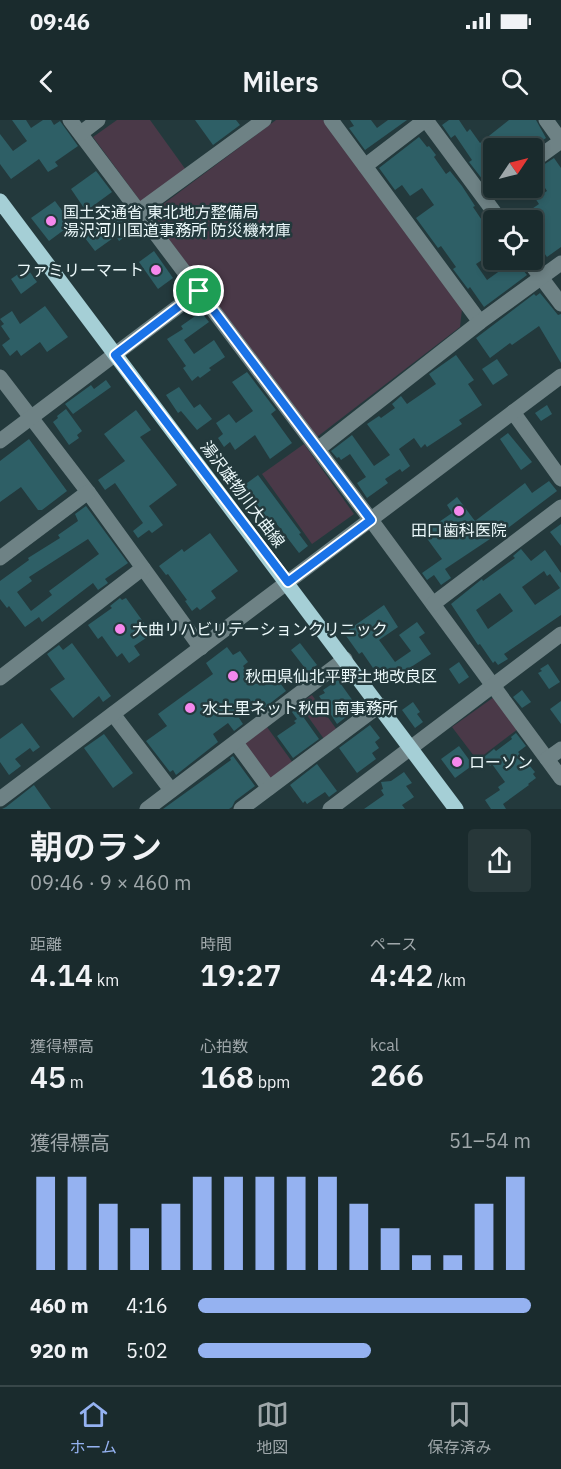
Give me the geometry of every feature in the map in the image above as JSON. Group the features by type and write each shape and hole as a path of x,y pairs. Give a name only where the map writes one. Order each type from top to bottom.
{"main road":[{"name":"湯沢雄物川大曲線","path":"0,201 288,582 456,809"}],"street":[{"path":"70,120 371,520 561,778"},
{"path":"81,133 98,120"},
{"path":"331,120 480,322"},
{"path":"365,166 425,120 483,197"},
{"path":"543,154 561,141 546,120"},
{"path":"139,211 262,121"},
{"path":"484,198 493,210"},
{"path":"318,449 480,322 561,263"},
{"path":"535,270 561,304"},
{"path":"0,441 199,291"},
{"path":"0,799 561,376"},
{"path":"0,377 88,492 201,648"},
{"path":"513,412 561,478"},
{"path":"0,558 88,492"},
{"path":"433,604 561,507"},
{"path":"0,678 143,568"},
{"path":"330,809 561,634"},
{"path":"147,809 345,659"},
{"path":"242,809 380,705"},
{"path":"113,714 171,790"},
{"path":"236,743 269,788"},
{"path":"547,759 561,749"}],"shaded area":[{"path":"117,120 150,120 186,170 141,202 93,137"},
{"path":"276,120 323,120 462,309 460,327 317,437 150,214"},
{"path":"304,444 354,514 312,544 262,474"},
{"path":"312,695 337,730 324,739 299,704"},
{"path":"494,697 518,729 477,760 452,727"},
{"path":"267,727 293,763 272,778 269,778 244,744"}],"building":[{"path":"12,120 26,120 31,128 43,120 51,120 54,125 60,121 78,146 55,162 58,166 48,172 39,159 11,179 0,164 0,134 13,151 27,141"},
{"path":"195,120 236,120 240,125 213,145"},
{"path":"350,120 371,120 377,128 388,120 407,120 365,150 349,128 354,126"},
{"path":"449,120 459,120 467,132 470,129 480,143 483,141 483,180 469,162 472,160 455,135 451,138 442,125"},
{"path":"509,120 536,120 546,138 543,140 543,138 486,138"},
{"path":"419,137 436,155 434,157 446,174 450,171 462,186 483,222 483,259 476,264 487,280 501,270 523,270 527,275 484,307 453,269 456,267 441,246 438,248 416,218 434,205 422,188 410,196 402,185 395,190 379,168"},
{"path":"554,158 561,168 561,247 547,257 543,251 543,210 530,210 539,204 535,198 543,198 543,193 547,191 543,185 543,165"},
{"path":"96,171 112,192 86,211 71,189"},
{"path":"55,201 72,224 49,241 31,218"},
{"path":"125,209 138,227 119,241 116,236 95,251 85,238"},
{"name":"ファミリーマート","path":"154,251 173,278 158,289 139,262"},
{"path":"27,268 37,282 21,294 11,279"},
{"path":"540,293 558,315 561,314 561,363 539,326 490,358 476,338 534,294 536,296"},
{"path":"45,306 68,337 47,352 40,342 21,356 17,350 10,356 2,345 10,339 1,326 4,324 0,319 12,311 20,324"},
{"path":"201,312 209,322 184,340 194,354 214,340 225,357 209,368 211,370 200,378 198,376 192,381 183,368 186,366 167,339 183,329 181,326"},
{"path":"456,355 474,380 468,384 482,405 459,420 462,424 427,447 425,444 421,448 414,438 399,449 410,466 402,472 400,469 385,479 388,483 367,498 357,483 366,477 350,454 341,460 331,451 352,435 374,466 390,455 367,424 395,408 392,404 401,396 407,404 436,384 429,374"},
{"path":"497,359 508,375 493,385 482,369"},
{"path":"247,372 276,410 271,414 292,443 270,459 255,435 235,450 230,442 224,447 218,438 223,434 216,423 229,414 236,423 253,411 232,382"},
{"path":"106,380 111,387 73,414 65,404 91,385 94,389"},
{"path":"179,387 194,408 200,404 212,419 197,430 181,411 178,413 166,395"},
{"path":"547,405 552,414 541,421 535,413"},
{"path":"66,409 82,431 77,435 79,438 69,445 53,422"},
{"path":"136,410 151,430 140,437 177,485 149,506 163,525 152,533 149,530 138,538 133,531 143,523 115,483 105,490 98,480 125,461 104,434"},
{"path":"508,433 532,462 521,470 500,439"},
{"path":"29,439 67,491 42,510 38,510 21,487 0,502 0,461"},
{"path":"258,475 308,546 299,553 273,519 269,522 243,486"},
{"path":"549,481 557,491 500,534 445,569 451,578 441,585 434,575 427,580 422,573 442,559 423,533 452,513 447,505 457,497 475,521 525,483 532,493"},
{"path":"86,506 128,563 105,579 108,583 98,590 93,583 42,622 39,617 25,627 9,606 7,608 0,599 0,581 29,560 28,558 60,538 58,535 78,521 75,514","holes":["88,539 99,554 49,591 52,595 31,611 17,592 32,581 29,577"]},
{"path":"561,524 561,546 550,532"},
{"path":"210,533 238,571 211,591 216,598 200,610 197,607 192,611 168,574 166,575 159,566 182,549 184,552"},
{"path":"521,549 531,561 545,550 561,573 561,615 504,654 508,659 498,665 495,661 493,663 480,644 478,645 451,604 482,579 483,581 515,558 513,556","holes":["544,571 547,576 550,574 560,588 535,605 522,587","500,593 513,611 488,629 476,610"]},
{"name":"大曲リハビリテーションクリニック","path":"120,598 122,600 126,598 152,634 134,646 140,655 129,663 122,653 117,657 102,636 98,639 88,625 112,608 110,606"},
{"path":"384,605 398,627 379,640 395,662 411,651 399,635 417,622 425,633 419,637 431,654 388,682 376,666 373,668 362,652 359,654 344,633"},
{"path":"72,643 111,696 103,702 99,696 73,718 50,689 65,679 47,654 59,645 63,650"},
{"path":"300,643 317,665 308,672 291,650"},
{"path":"227,647 233,655 240,651 248,662 243,666 256,684 266,677 270,684 277,679 286,691 264,708 261,703 239,718 243,724 234,731 228,723 213,734 218,742 176,775 173,770 170,772 146,741 167,726 158,714 213,674 206,663"},
{"path":"459,662 469,677 459,684 449,669"},
{"path":"548,664 560,682 549,689 538,673"},
{"path":"338,680 358,708 337,724 319,696 325,693 323,690"},
{"path":"522,690 531,702 522,708 513,697"},
{"path":"561,701 561,724 550,709"},
{"path":"413,702 423,722 415,728 402,710"},
{"path":"299,706 306,716 304,718 319,739 293,758 277,736 296,723 294,721 297,719 292,712"},
{"path":"22,723 40,747 33,752 30,748 15,759 21,766 9,775 0,762 0,739"},
{"path":"370,725 380,738 375,742 379,748 372,753 376,759 357,773 339,748"},
{"path":"516,733 526,746 518,752 535,772 533,774 536,778 503,804 506,809 491,809 485,800 500,790 498,787 505,782 484,757 512,739 511,737"},
{"path":"104,734 133,773 113,788 84,748"},
{"name":"ローソン","path":"459,746 473,765 455,778 441,759"},
{"path":"233,756 255,786 235,801 232,807 229,809 163,809 231,760"},
{"path":"317,764 337,791 329,797 325,792 307,804 305,801 303,803 290,785"},
{"path":"404,772 412,783 406,786 414,797 402,805 405,809 364,809 384,795 381,782 391,781"},
{"path":"34,785 51,809 2,809 6,807"}],"place":[{"name":"国土交通省 東北地方整備局 湯沢河川国道事務所 防災機材庫","path":"51,221"},
{"name":"ファミリーマート","path":"156,270"},
{"name":"田口歯科医院","path":"459,511"},
{"name":"大曲リハビリテーションクリニック","path":"120,629"},
{"name":"秋田県仙北平野土地改良区","path":"233,676"},
{"name":"水土里ネット秋田 南事務所","path":"190,708"},
{"name":"ローソン","path":"457,762"}],"route":[{"path":"199,291 371,520 288,582 115,355 199,291"}]}
